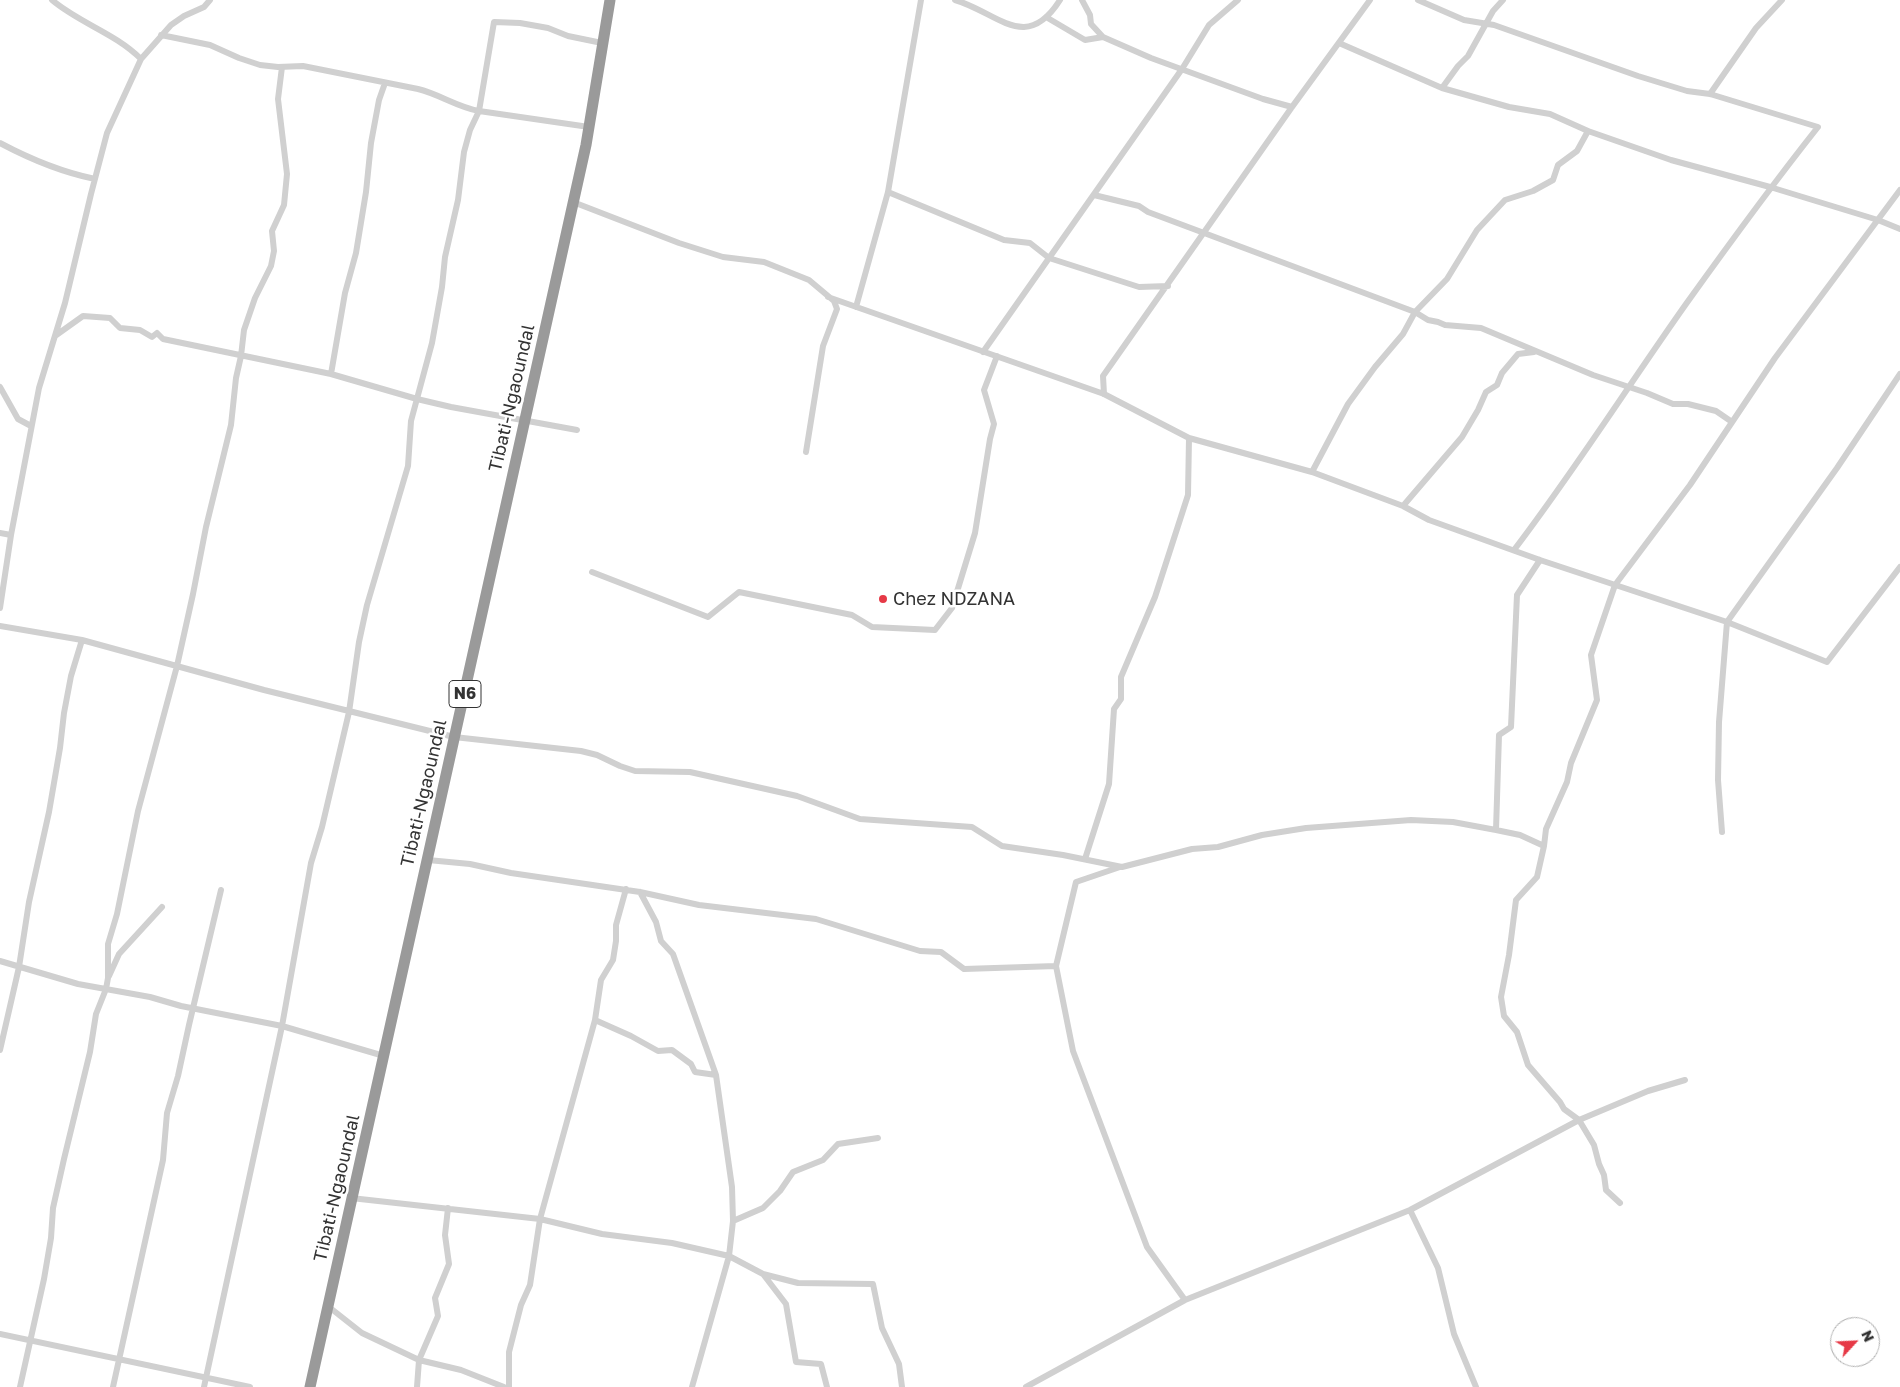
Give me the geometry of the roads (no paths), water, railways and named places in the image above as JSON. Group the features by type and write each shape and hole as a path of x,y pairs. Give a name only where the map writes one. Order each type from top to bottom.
{"highway":[{"name":"Tibati-Ngaoundal","path":"310,1387 573,202 589,126 610,0"}],"street":[{"path":"52,0 63,9 124,44 141,59"},
{"path":"0,608 11,535 39,388 65,303 107,133 141,59 161,35 178,19 204,7 210,0"},
{"path":"856,307 888,192 921,0"},
{"path":"956,0 994,18 1022,28 1036,24 1046,17 1060,0"},
{"path":"1082,0 1090,15 1091,24 1103,37 1182,69 1263,99 1292,107"},
{"path":"983,352 1182,69 1209,25 1238,0"},
{"path":"1104,394 1103,376 1292,107 1370,0"},
{"path":"1418,0 1464,20 1486,24 1548,43 1638,76 1687,90 1710,94 1818,127 1770,187 1629,386 1557,493 1514,550"},
{"path":"1442,88 1468,56 1493,11 1502,0"},
{"path":"1710,94 1756,28 1782,0"},
{"path":"1046,17 1085,40 1103,37"},
{"path":"204,1387 282,1026 308,878 322,828 349,712 364,621 376,572 407,471 410,429 432,343 445,257 458,200 464,152 470,130 479,111 494,22 520,23 548,28 568,36 602,43"},
{"path":"161,35 210,45 239,58 260,64 282,67 303,66 430,92 460,106 479,111 589,126"},
{"path":"1339,43 1442,88 1510,108 1550,114 1588,131 1671,160 1770,187 1878,220 1900,229"},
{"path":"20,1387 44,1279 51,1238 53,1208 90,1052 96,1014 108,978 108,944 117,914 138,811 177,666 208,518 231,425 244,330 255,298 271,266 274,251 272,231 280,216 286,195 287,174 278,99 282,67"},
{"path":"330,374 356,253 366,192 370,148 379,100 385,83"},
{"path":"1312,472 1348,404 1375,366 1403,334 1415,312 1446,279 1477,230 1505,200 1534,191 1553,180 1558,165 1577,151 1588,131"},
{"path":"0,143 44,164 94,180"},
{"path":"1620,1203 1606,1190 1604,1174 1594,1145 1579,1120 1564,1109 1528,1065 1517,1032 1504,1016 1500,997 1509,956 1516,900 1537,877 1546,829 1567,782 1571,763 1597,700 1592,655 1615,585 1690,485 1775,358 1900,190"},
{"path":"888,192 1004,240 1030,242 1049,258 1139,287 1168,286"},
{"path":"1094,195 1139,206 1148,212 1204,234 1415,312 1428,320 1445,325 1481,328 1593,375 1629,386 1673,404 1688,404 1716,411 1732,422"},
{"path":"573,202 696,249 723,257 764,262 809,280 834,301 837,310 823,346 806,452"},
{"path":"828,297 1104,394 1189,438 1312,472 1403,506 1429,520 1540,560 1727,622 1827,662 1900,567"},
{"path":"55,336 83,316 110,318 120,328 140,330 152,337 157,333 163,339 330,374 417,400 577,430"},
{"path":"1403,506 1462,437 1486,392 1497,385 1502,373 1518,354 1536,352"},
{"path":"592,572 708,617 739,592 852,616 872,627 935,630 952,608 975,533 994,424 984,390 997,356"},
{"path":"1722,832 1718,780 1719,722 1727,622 1837,468 1900,374"},
{"path":"0,387 18,419 31,426"},
{"path":"1085,859 1109,784 1114,710 1121,699 1121,677 1155,597 1188,496 1189,438"},
{"path":"0,533 11,535"},
{"path":"1496,830 1498,735 1511,727 1517,595 1540,560"},
{"path":"0,626 82,640 349,712 454,737 581,751 598,755 635,771 690,772 797,796 860,819 972,827 1002,846 1085,859 1122,867"},
{"path":"0,1050 19,967 29,902 49,812 71,676 82,640"},
{"path":"1185,1300 1147,1247 1073,1051 1056,966 1076,882 1122,867 1192,849 1218,847 1306,828 1411,820 1453,822 1520,835 1544,846"},
{"path":"428,860 470,864 511,873 640,892 699,905 816,919 920,950 941,952 964,969 1056,966"},
{"path":"113,1387 163,1160 167,1113 178,1076 221,890"},
{"path":"509,1387 509,1352 521,1305 530,1285 540,1219 595,1020 601,980 613,960 616,925 626,890"},
{"path":"640,892 656,922 661,941 673,954 716,1074 732,1187 729,1256 692,1387"},
{"path":"108,978 119,954 162,906"},
{"path":"0,961 55,978 282,1026 384,1056"},
{"path":"595,1020 631,1036 658,1051 672,1050 691,1064 695,1072 716,1074"},
{"path":"1026,1387 1185,1300 1410,1210 1579,1120 1648,1091 1685,1080"},
{"path":"732,1221 763,1208 780,1191 793,1172 823,1160 838,1144 878,1138"},
{"path":"351,1198 540,1219 602,1234 672,1243 729,1256 763,1274 798,1283 873,1284 882,1328 899,1364 902,1387"},
{"path":"418,1387 419,1360 438,1316 435,1298 449,1264 445,1235 448,1208"},
{"path":"1410,1210 1438,1268 1454,1334 1476,1387"},
{"path":"763,1274 786,1304 796,1362 821,1364 827,1387"},
{"path":"329,1307 362,1333 419,1360 461,1370 504,1387"},
{"path":"0,1334 30,1342 250,1387"}],"place":[{"name":"Chez NDZANA","path":"883,599"}]}
